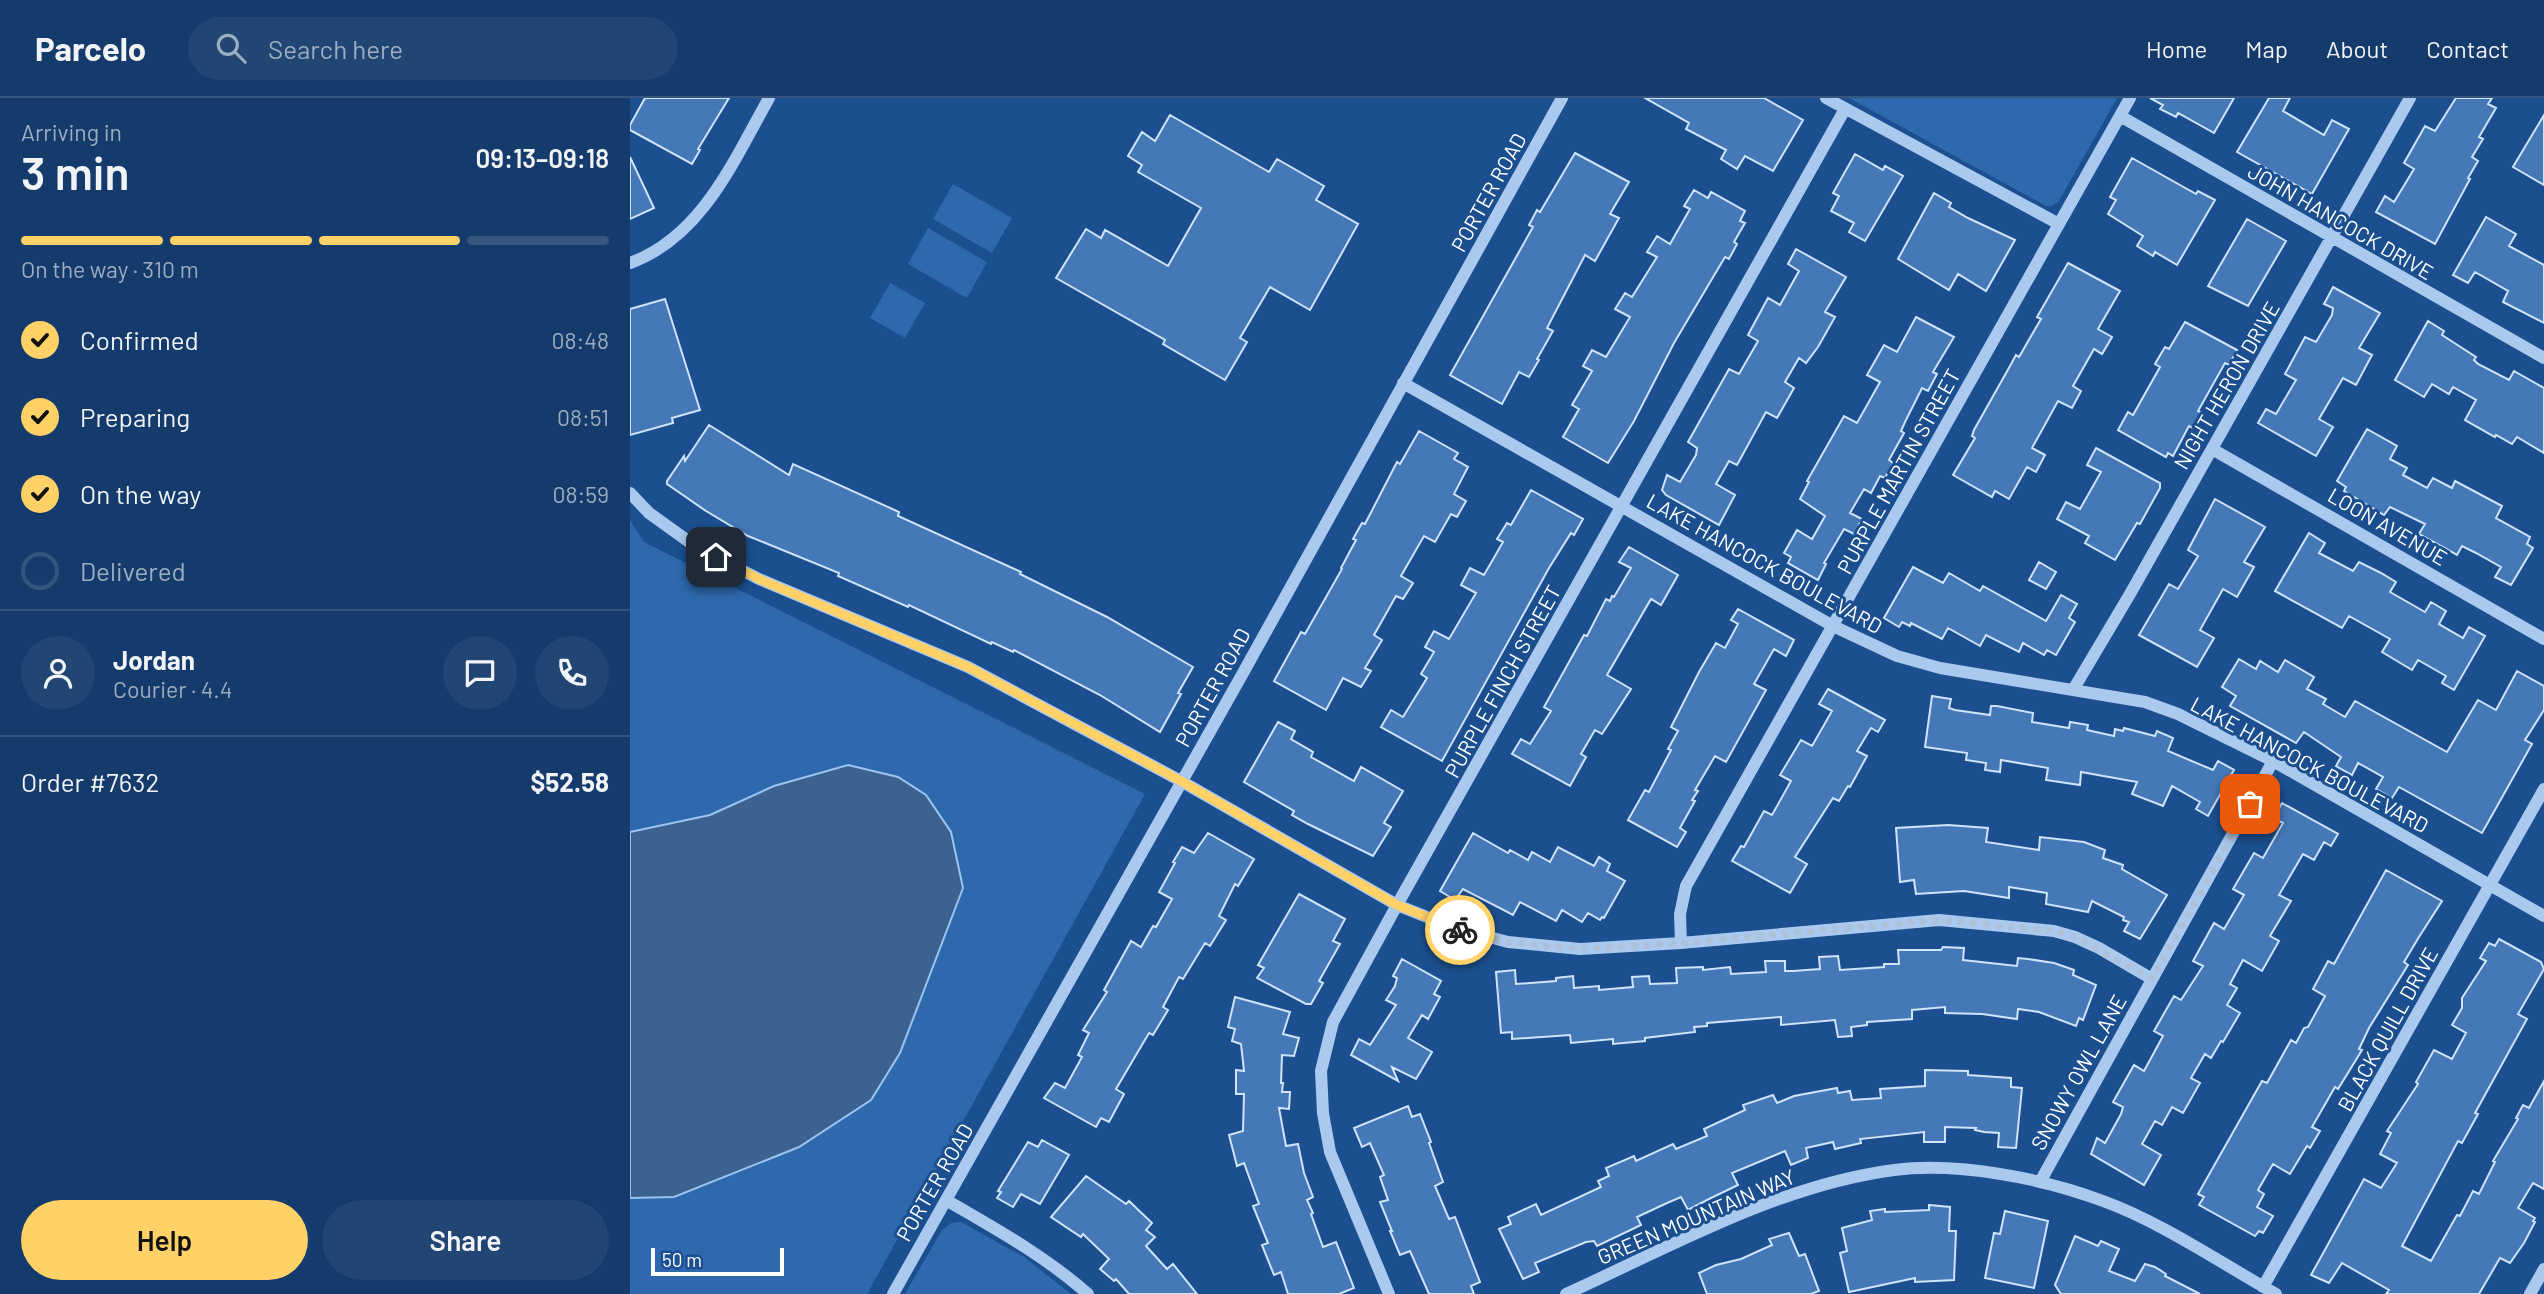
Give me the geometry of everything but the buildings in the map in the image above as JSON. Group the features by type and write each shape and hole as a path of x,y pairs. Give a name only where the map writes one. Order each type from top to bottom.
{"street":[{"path":"630,263 670,240 707,206 769,98"},
{"name":"PORTER ROAD","path":"893,1294 1562,98"},
{"path":"1826,98 2059,224"},
{"name":"PURPLE MARTIN STREET","path":"1681,943 1680,914 1686,886 2130,98"},
{"name":"NIGHT HERON DRIVE","path":"2073,690 2410,98"},
{"name":"PURPLE FINCH STREET","path":"1389,1294 1330,1152 1323,1113 1321,1072 1333,1023 1844,109"},
{"name":"JOHN HANCOCK DRIVE","path":"2120,116 2544,358"},
{"name":"LAKE HANCOCK BOULEVARD","path":"1403,383 1833,626 1897,656 1940,668 2145,702 2208,728 2273,761 2544,916"},
{"name":"LOON AVENUE","path":"2212,449 2544,639"},
{"path":"630,492 649,513 695,547 759,579 968,667 1181,781 1397,905 1452,927 1507,942 1580,949 1681,943 1939,920 2054,931 2075,937 2152,979"},
{"name":"SNOWY OWL LANE","path":"2039,1182 2273,761"},
{"name":"BLACK QUILL DRIVE","path":"2263,1287 2544,789"},
{"name":"GREEN MOUNTAIN WAY","path":"1566,1294 1768,1202 1857,1177 1896,1170 1934,1170 1977,1172 2039,1182 2103,1200 2140,1217 2276,1294"},
{"path":"946,1200 1024,1245 1065,1273 1088,1294"},
{"path":"2530,1294 2544,1269"}],"shaded area":[{"path":"1849,98 2117,98 2059,201 2052,206 2046,206"},
{"path":"953,184 1012,218 992,253 933,219"},
{"path":"928,228 987,262 967,298 908,264"},
{"path":"890,283 925,303 905,338 870,318"},
{"path":"630,520 644,542 1145,794 867,1294 630,1294"},
{"path":"848,765 898,777 926,795 951,832 963,888 900,1053 871,1100 799,1147 674,1197 630,1198 630,832 710,815 774,786"},
{"path":"961,1222 1024,1257 1071,1294 905,1294 942,1230 951,1223"}],"way so far":[{"path":"1460,930 1507,942 1580,949 1681,943 1939,920 2054,931 2099,948 2152,979 2250,804"}],"route":[{"path":"716,557 759,579 968,667 1181,781 1397,905 1460,930"}]}
